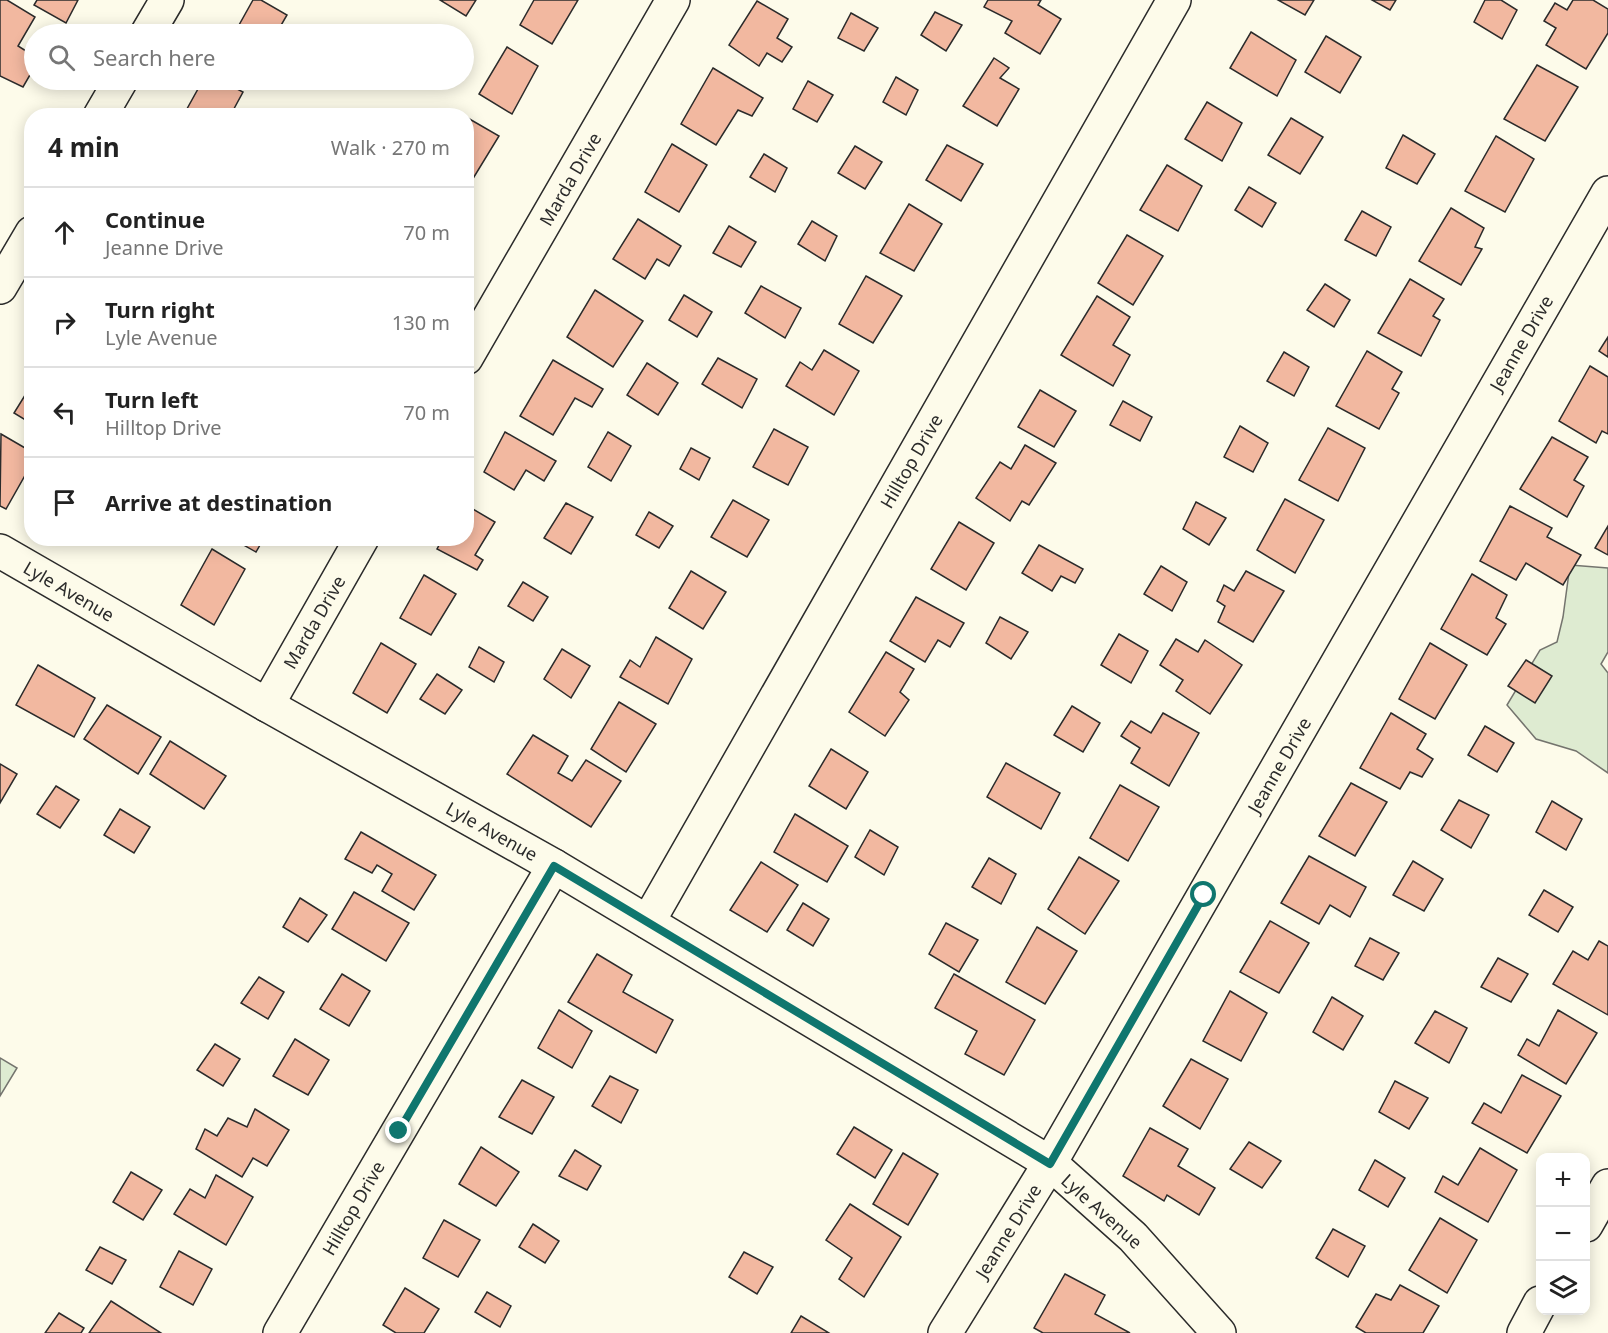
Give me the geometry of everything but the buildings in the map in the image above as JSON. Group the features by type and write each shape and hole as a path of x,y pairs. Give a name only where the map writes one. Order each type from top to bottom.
{"street":[{"path":"153,24 167,0"},
{"name":"Marda Drive","path":"474,344 673,0"},
{"name":"Hilltop Drive","path":"648,922 1174,0"},
{"path":"105,108 115,90"},
{"name":"Jeanne Drive","path":"945,1333 1050,1164 1608,193"},
{"path":"0,287 24,246"},
{"name":"Marda Drive","path":"267,705 357,546"},
{"name":"Lyle Avenue","path":"0,551 267,705 554,866 1050,1164 1133,1237 1219,1333"},
{"name":"Hilltop Drive","path":"280,1333 554,866"},
{"path":"1590,1218 1608,1186"},
{"path":"1524,1333 1536,1310"}],"green space":[{"path":"1570,565 1608,568 1608,652 1601,664 1608,673 1608,773 1576,751 1536,739 1507,705 1540,650 1557,642"},
{"path":"0,1058 17,1068 0,1096"}],"route":[{"path":"399,1131 554,866 1050,1164 1204,895"}]}
